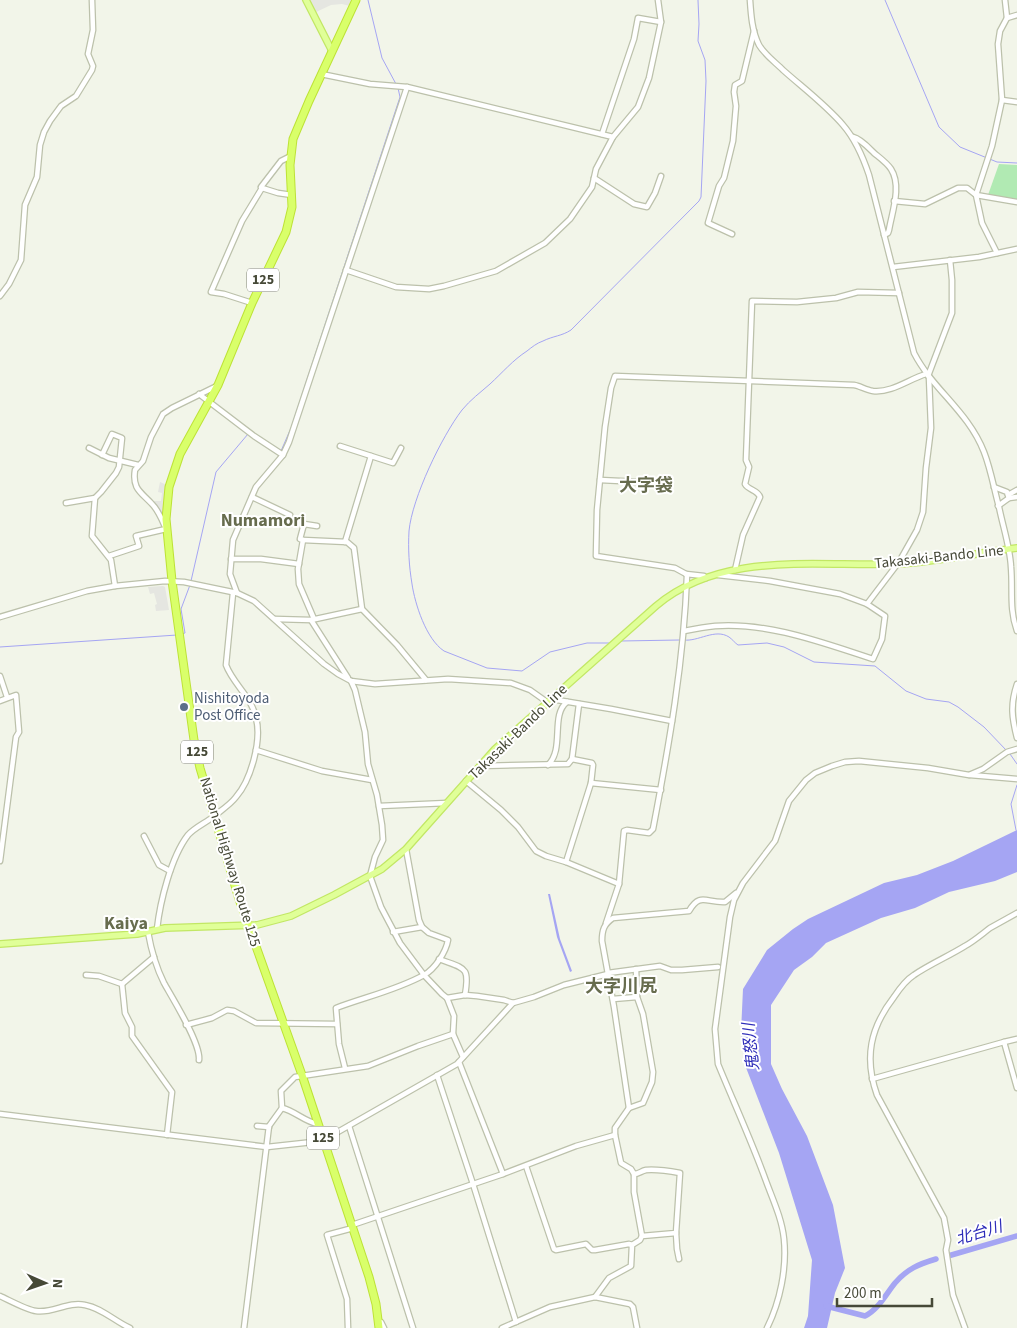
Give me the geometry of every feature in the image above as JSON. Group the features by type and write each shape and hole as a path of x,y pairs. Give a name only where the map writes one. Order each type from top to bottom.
{"highway":[{"name":"National Highway Route 125","path":"356,0 298,127 292,146 291,212 286,232 252,303 218,385 180,454 173,473 167,501 166,529 194,740 214,816 248,925 302,1075 372,1285 379,1325"}],"main road":[{"path":"306,0 332,51"},
{"path":"326,38 333,41 339,36"},
{"name":"Takasaki-Bando Line","path":"0,944 148,932 157,929 185,926 248,925 275,921 291,916 370,876 406,849 495,749 664,599 686,585 735,570 777,565 897,564 1017,548"}],"street":[{"path":"0,296 21,260 25,205 37,177 40,145 44,132 61,106 76,96 92,70 93,66 88,54 94,30 92,0"},
{"path":"346,270 396,287 429,289 496,271 545,243 570,219 592,187 596,169 613,137 633,115 641,102 649,78 661,22 658,0"},
{"path":"750,0 754,31 760,46 770,58 838,120 853,137 863,158 870,175 914,353 928,376 963,414 983,450 1009,550 1012,615 1017,632"},
{"path":"997,253 982,223 976,194 992,146 1002,100 998,44 1000,31 1007,18 1006,0"},
{"path":"1007,18 1017,15"},
{"path":"602,134 634,39 638,18 661,22"},
{"path":"732,234 708,223 719,186 724,178 733,141 736,106 735,85 742,81 754,31"},
{"path":"322,74 370,84 407,86 613,137"},
{"path":"157,929 170,871 188,834 236,798 256,750 258,725 255,711 228,672 226,665 235,593 231,577 233,540 258,483 283,454 289,442 407,86"},
{"path":"1002,100 1017,102"},
{"path":"853,137 861,141 891,170 896,186 889,231 884,234"},
{"path":"252,303 211,292 242,221 281,161 291,156"},
{"path":"594,178 634,204 647,207 656,194 661,176"},
{"path":"262,188 292,195"},
{"path":"894,201 925,204 958,188 967,188 976,194 1017,202"},
{"path":"893,267 1017,249"},
{"path":"867,604 897,564 917,530 924,505 931,428 928,376 952,313 950,260"},
{"path":"735,570 743,535 760,497 745,484 749,467 746,460 752,301 797,302 836,298 858,292 899,293"},
{"path":"706,578 704,576 686,574 675,568 597,557 596,519 605,426 611,388 615,376 854,385 877,391 895,388 912,378 928,376"},
{"path":"108,556 139,546 136,536 166,529 156,509 138,490 134,474 143,461 151,437 163,414 218,385"},
{"path":"199,394 254,436 283,454"},
{"path":"102,455 112,434 122,438 116,473 96,498 92,536 108,556 113,567 115,586"},
{"path":"340,446 393,464 401,448"},
{"path":"89,448 119,462 138,466"},
{"path":"345,542 371,456"},
{"path":"600,480 641,482"},
{"path":"994,487 1007,492 1009,496 1017,497"},
{"path":"998,506 1017,490"},
{"path":"252,497 290,515"},
{"path":"66,503 96,498"},
{"path":"317,526 305,524 300,540 303,540 299,564 299,584 312,619 355,690 365,732 368,764 379,806 383,837 370,876 381,907 404,950 447,998 454,1016 453,1034 463,1057"},
{"path":"303,540 345,542 350,544 355,550 362,609 426,680"},
{"path":"231,559 299,564"},
{"path":"629,1108 602,932 619,884 624,831 651,832 661,790 684,631 686,574"},
{"path":"684,631 716,626 759,629 806,637 873,659 882,639 885,616 867,604 840,594 717,574"},
{"path":"0,617 115,586 172,581 235,593 260,605 324,664 350,680 375,684 463,679 516,684 549,701 567,702 672,721"},
{"path":"275,619 312,619 362,609"},
{"path":"0,676 8,697"},
{"path":"969,775 1015,750 1017,739 1012,724 1017,684"},
{"path":"0,701 16,696 19,732 16,737 0,861"},
{"path":"548,764 555,756 560,713 567,702"},
{"path":"480,766 566,765 570,763 579,704"},
{"path":"256,750 322,772 372,780"},
{"path":"566,862 591,783 593,764 572,759"},
{"path":"606,923 613,918 689,910 694,902 699,899 725,902 737,892 775,841 789,801 806,780 815,773 845,762 859,761 1017,779"},
{"path":"466,781 518,827 536,851 619,884"},
{"path":"591,783 661,790"},
{"path":"379,806 447,803"},
{"path":"144,836 159,865 170,871"},
{"path":"345,1068 339,1044 336,1008 383,992 424,974 439,959 447,944 448,940 429,933 419,920 406,849"},
{"path":"737,892 730,917 716,1021 716,1055 782,1224 784,1241 780,1289 776,1307 767,1328"},
{"path":"965,1328 953,1295 946,1250 948,1240 944,1218 881,1104 872,1079 870,1061 872,1042 876,1024 905,982 914,974 965,946 992,927 1017,913"},
{"path":"393,932 422,926"},
{"path":"148,932 154,957 163,981 174,998 198,1047 199,1060"},
{"path":"122,984 154,957"},
{"path":"439,959 460,967 467,973 465,995"},
{"path":"0,1114 267,1147 324,1141 459,1062 513,1003 534,997 564,984 636,969 660,966 671,970 718,967"},
{"path":"632,1246 642,1236 634,1192 634,1174 631,1169 621,1162 614,1135 616,1125 629,1108 642,1104 649,1091 653,1075 643,1014 636,996 636,969"},
{"path":"86,975 99,976 122,984"},
{"path":"122,984 125,1013 132,1027 132,1036 172,1092 167,1135"},
{"path":"447,998 465,995 513,1003"},
{"path":"613,999 636,996"},
{"path":"186,1025 212,1018 227,1010 234,1011 256,1023 337,1024"},
{"path":"244,1328 269,1127 282,1108 281,1091 291,1080 302,1075 368,1066 453,1034"},
{"path":"872,1079 1017,1039"},
{"path":"1004,1042 1017,1088"},
{"path":"459,1062 504,1174"},
{"path":"437,1075 516,1322"},
{"path":"282,1108 318,1124"},
{"path":"257,1126 269,1127"},
{"path":"349,1126 413,1328"},
{"path":"348,1328 347,1299 327,1235 504,1174 569,1149 614,1135"},
{"path":"526,1166 554,1249 586,1244 595,1250 629,1244 632,1246"},
{"path":"634,1174 639,1174 644,1170 680,1173 676,1233 679,1259"},
{"path":"642,1236 676,1233"},
{"path":"595,1297 609,1278 631,1266 632,1246"},
{"path":"0,1296 35,1311 44,1311 73,1304 85,1305 103,1311 130,1328"},
{"path":"502,1328 550,1307 595,1297 630,1304 633,1307 637,1328"},
{"path":"379,1325 381,1322 384,1328"}],"green space":[{"path":"999,164 1017,165 1017,200 988,195"}],"shaded area":[{"path":"308,0 353,0 350,6 342,4 331,5 314,13"},
{"path":"160,482 167,485 163,518 153,503 161,501 162,493 158,492"},
{"path":"148,587 165,587 169,610 156,611 155,605 157,604 154,593 150,594"}],"water":[{"name":"鬼怒川","path":"1017,830 1017,872 995,881 949,892 915,908 881,918 826,943 812,957 794,970 771,1005 771,1064 807,1136 833,1205 845,1268 835,1293 827,1328 804,1328 808,1316 812,1260 779,1153 745,1065 741,1032 743,989 767,950 808,919 884,883 917,875 953,861"},
{"path":"548,894 550,894 560,939 572,971 570,972 557,937"}],"waterway":[{"path":"368,0 382,58 396,84"},
{"path":"609,643 587,643 550,652 522,671 487,668 444,651 427,630 416,601 409,564 409,531 411,517 429,468 454,421 465,406 512,362 541,342 571,330 699,201 701,197 706,81 705,60 698,41 698,0"},
{"path":"885,0 939,127 960,147 997,162 1017,163"},
{"path":"281,451 291,428 400,97 398,88"},
{"path":"191,581 216,472 249,435"},
{"path":"181,634 185,633 181,609 190,585"},
{"path":"684,640 718,634 729,637 738,645 767,643 784,647 814,662 875,666 906,691 926,699 949,702 958,707 984,727 1007,751"},
{"path":"0,647 177,635"},
{"path":"621,641 680,640"},
{"path":"1010,754 1017,764"},
{"path":"1016,830 1011,804 1017,785"},
{"name":"北台川","path":"948,1256 1017,1236"},
{"name":"北台川","path":"826,1306 865,1316 878,1306 904,1274 919,1265 936,1259"}],"place":[{"name":"Nishitoyoda Post Office","path":"184,707"}],"district":[{"name":"大字袋","path":"646,485"},
{"name":"Numamori","path":"263,520"},
{"name":"Kaiya","path":"126,923"},
{"name":"大字川尻","path":"621,986"}]}
